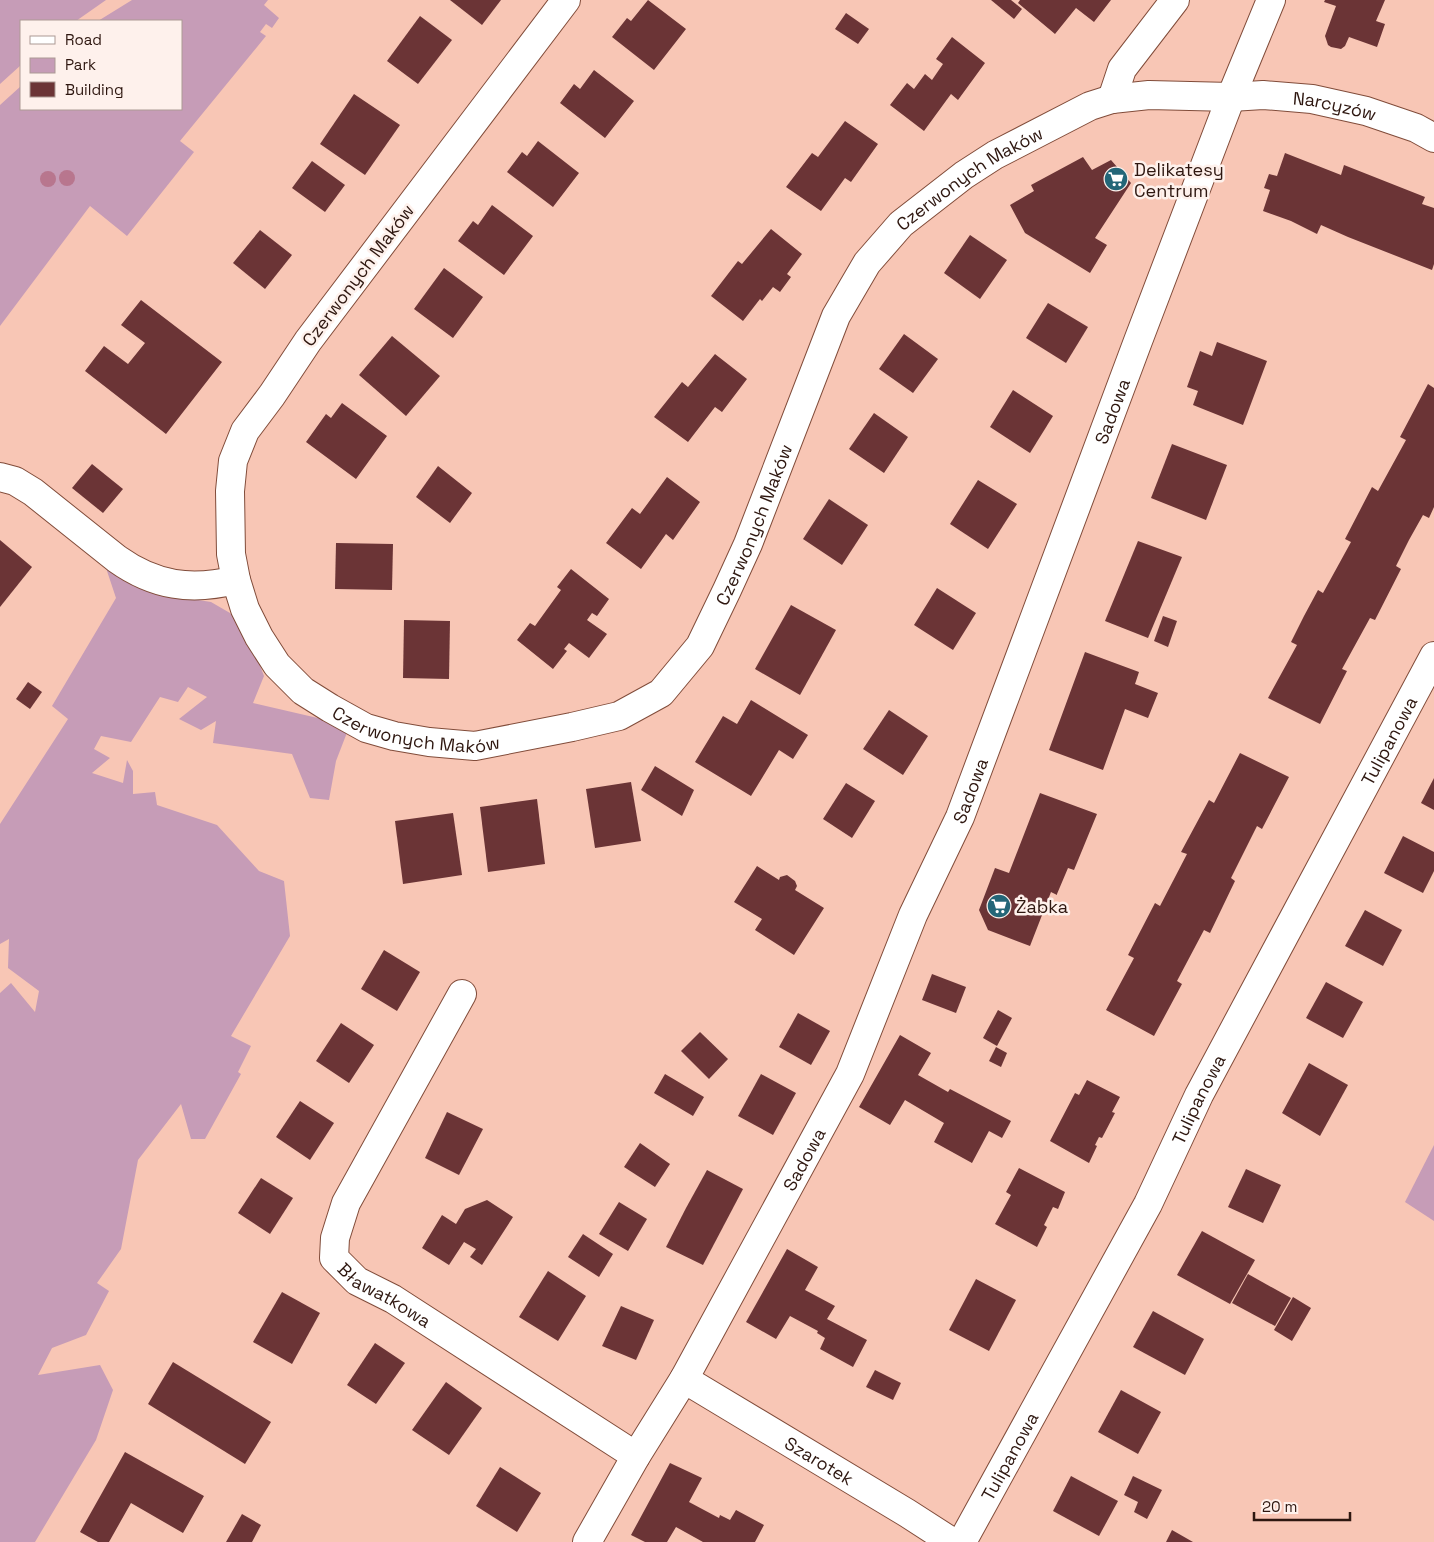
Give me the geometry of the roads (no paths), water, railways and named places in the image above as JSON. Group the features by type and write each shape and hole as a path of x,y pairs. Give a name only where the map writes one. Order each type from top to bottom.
{"street":[{"name":"Czerwonych Maków","path":"566,0 308,341 245,432 234,461 230,491 231,554 236,580 246,609 259,637 278,665 303,691 366,728 394,736 429,742 475,746 619,716 661,693 700,646 727,590 748,544 836,316 867,263 901,224 964,175 995,155 1090,106 1112,99 1148,95 1231,97"},
{"path":"1112,99 1122,69 1175,0"},
{"name":"Sadowa","path":"587,1542 636,1456 684,1379 850,1074 913,916 960,817 1138,341 1231,97 1271,0"},
{"name":"Narcyzów","path":"1231,97 1263,96 1312,99 1366,111 1416,128 1434,138"},
{"path":"0,477 15,481 33,492 130,569 146,576 161,582 194,586 209,586 236,580"},
{"name":"Tulipanowa","path":"962,1542 1148,1204 1200,1095 1434,656"},
{"name":"Bławatkowa","path":"462,994 346,1203 335,1238 334,1258 357,1281 393,1299 636,1456"},
{"name":"Szarotek","path":"684,1379 952,1542"}],"place":[{"name":"Delikatesy Centrum","path":"1116,179"},
{"name":"Żabka","path":"999,906"}]}
